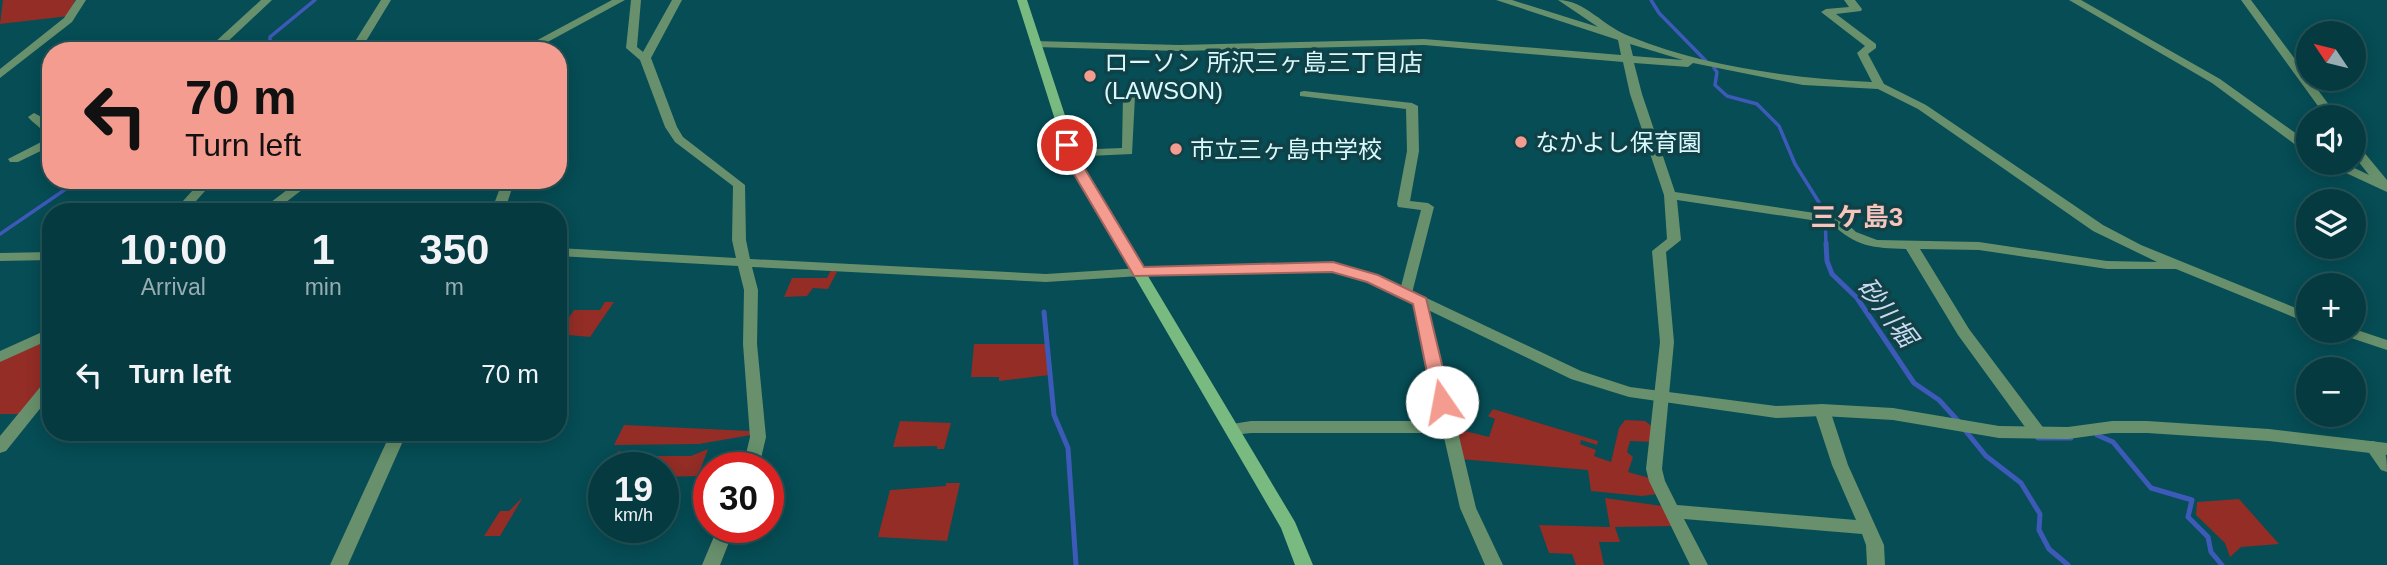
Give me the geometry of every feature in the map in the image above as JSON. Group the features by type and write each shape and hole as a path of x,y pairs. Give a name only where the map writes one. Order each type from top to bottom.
{"main road":[{"path":"1021,0 1071,154 1289,527 1304,565"}],"street":[{"path":"0,75 68,20 81,0"},
{"path":"221,42 267,0"},
{"path":"360,42 386,0"},
{"path":"539,42 620,0"},
{"path":"636,0 631,48 645,58 671,127 679,139 739,185 738,223 751,290 750,344 758,437 754,452"},
{"path":"645,58 677,0"},
{"path":"1501,0 1704,62 1803,82 1880,86 1922,107 2098,228 2175,267 2296,313"},
{"path":"1563,0 1623,38 1670,195 1674,240 1659,251 1667,342 1659,397 1654,469 1657,481 1699,565"},
{"path":"1849,0 1857,9 1826,12 1872,46 1862,53 1880,86"},
{"path":"2074,0 2216,81 2296,139"},
{"path":"2246,0 2323,105"},
{"path":"1035,44 1179,48 1424,42 1628,61 1704,62"},
{"path":"32,49 42,50"},
{"path":"1304,94 1412,106 1413,152 1403,204 1428,207 1413,298 1468,508 1494,565"},
{"path":"1071,154 1128,151 1129,96"},
{"path":"42,113 34,117 42,122"},
{"path":"14,159 42,145"},
{"path":"2366,163 2387,188"},
{"path":"2360,175 2387,188"},
{"path":"187,203 201,189"},
{"path":"277,203 296,189"},
{"path":"1670,195 1835,220 1861,242 1979,246 2107,265 2175,267"},
{"path":"1911,245 1963,332 2039,434"},
{"path":"567,253 1046,278 1140,272 1333,267 1373,278 1576,375 1609,387 1659,397 1776,412 1822,410 1911,417 1998,432 2039,434 2147,428 2269,435 2380,448 2387,466"},
{"path":"0,257 42,256"},
{"path":"0,357 42,337"},
{"path":"2366,338 2387,345"},
{"path":"0,447 42,395"},
{"path":"1822,410 1840,465 1875,545 1876,565"},
{"path":"1232,429 1251,426 1447,427"},
{"path":"339,565 395,441"},
{"path":"1673,511 1868,528"},
{"path":"711,565 720,543"}],"shaded area":[{"path":"3,0 75,0 69,16 0,24"},
{"path":"831,270 837,272 828,289 813,288 807,296 784,297 792,278 827,278"},
{"path":"605,302 614,302 590,337 567,335 567,320 574,310 600,310"},
{"path":"42,340 42,388 22,414 0,414 0,361"},
{"path":"974,344 1046,344 1049,375 999,381 999,377 971,377"},
{"path":"1493,409 1598,441 1597,445 1581,440 1580,444 1596,450 1594,456 1611,462 1619,428 1625,420 1645,421 1653,427 1653,442 1630,441 1627,452 1633,457 1628,472 1653,479 1657,494 1642,496 1591,491 1588,470 1460,459 1453,428 1489,437 1495,419 1488,416"},
{"path":"900,421 951,423 944,449 937,449 937,446 893,447"},
{"path":"624,425 750,431 751,435 699,444 614,445"},
{"path":"693,455 693,476 679,477 679,456"},
{"path":"946,483 960,483 947,541 878,537 890,490 946,486"},
{"path":"523,497 500,536 484,536 500,511 509,511"},
{"path":"1605,498 1662,506 1675,526 1615,527 1620,542 1599,542 1604,565 1576,565 1572,554 1549,553 1539,525 1610,527"},
{"path":"2239,499 2279,544 2241,547 2230,557 2225,543 2196,515 2197,502"}],"waterway":[{"path":"270,42 270,37 315,0"},
{"name":"砂川堀","path":"1651,0 1659,13 1706,61"},
{"name":"砂川堀","path":"1714,68 1717,72 1715,85 1727,96 1757,104 1779,126 1795,164 1825,212 1826,245"},
{"path":"45,203 66,189"},
{"path":"0,234 42,205"},
{"name":"砂川堀","path":"1826,243 1827,261 1832,274 1857,298 1914,383 1939,400 1959,422"},
{"path":"1044,312 1054,415 1068,448 1076,565"},
{"name":"砂川堀","path":"1964,429 1986,456 2021,483 2040,514 2039,530 2049,549 2068,565"},
{"path":"2097,435 2113,442 2151,488 2192,500 2188,517 2208,537 2211,552 2222,565"},
{"path":"2038,438 2071,438"}],"place":[{"name":"ローソン 所沢三ヶ島三丁目店 (LAWSON)","path":"1090,76"},
{"name":"なかよし保育園","path":"1521,142"},
{"name":"市立三ヶ島中学校","path":"1176,149"}],"district":[{"name":"三ケ島3","path":"1857,217"}],"route":[{"path":"1067,145 1075,164 1140,272 1333,267 1373,278 1420,301 1442,402"}]}
